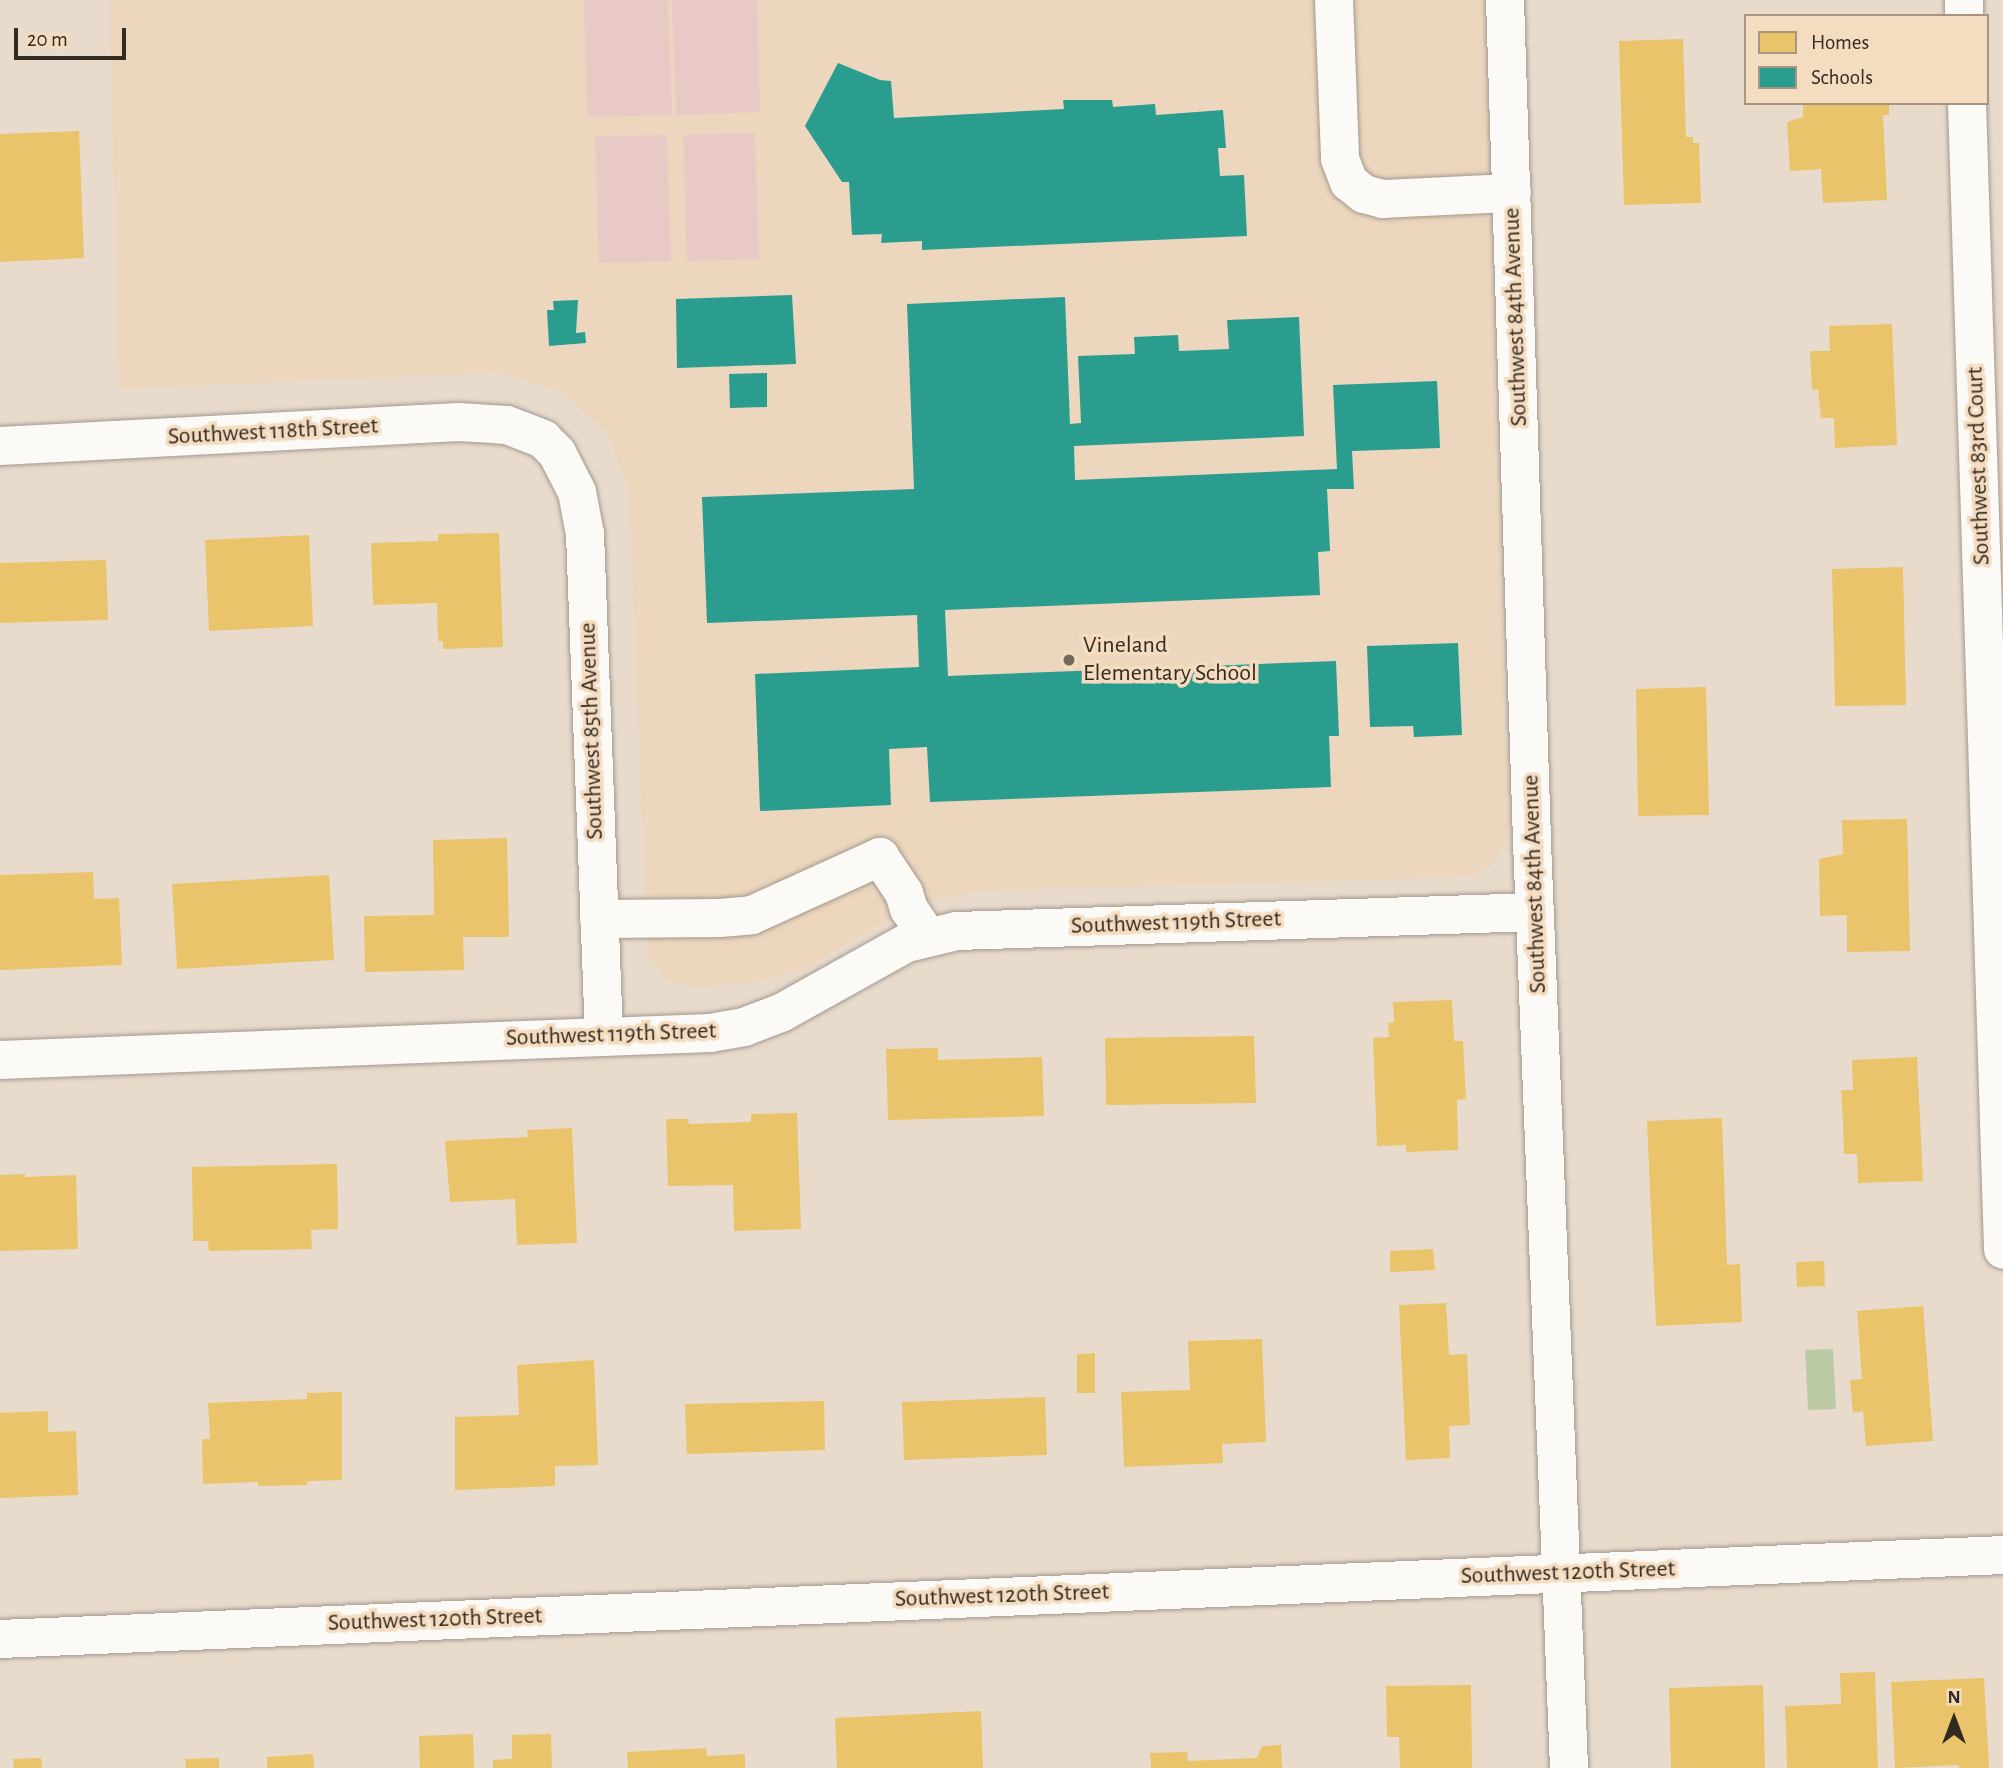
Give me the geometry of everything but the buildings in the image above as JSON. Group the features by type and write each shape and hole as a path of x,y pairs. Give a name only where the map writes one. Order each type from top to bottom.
{"street":[{"path":"1334,0 1340,159 1343,174 1349,182 1364,194 1383,199 1512,193"},
{"name":"Southwest 84th Avenue","path":"1505,0 1535,912 1569,1768"},
{"name":"Southwest 83rd Court","path":"1968,105 1986,177 2003,1249"},
{"name":"Southwest 118th Street","path":"0,446 458,422 506,425 542,439"},
{"name":"Southwest 85th Avenue","path":"542,439 567,469 582,512 604,1036"},
{"path":"599,919 720,918 752,915 880,857 927,936"},
{"name":"Southwest 119th Street","path":"0,1060 710,1033 744,1027 781,1013 884,954 927,936 996,928 1535,912"},
{"name":"Southwest 120th Street","path":"0,1639 2003,1555"}],"shaded area":[{"name":"Vineland Elementary School","path":"109,0 1484,0 1508,828 1505,846 1494,864 1469,877 984,891 931,900 880,924 804,970 749,983 698,988 666,980 647,955 629,491 606,431 560,391 499,373 119,389"},
{"path":"584,0 668,0 672,115 587,117"},
{"path":"672,0 757,0 760,112 676,115"},
{"path":"755,133 759,259 687,261 683,135"},
{"path":"667,135 671,261 599,263 595,137"},
{"path":"1833,1349 1836,1409 1808,1410 1805,1350"}],"place":[{"name":"Vineland Elementary School","path":"1069,660"}]}
